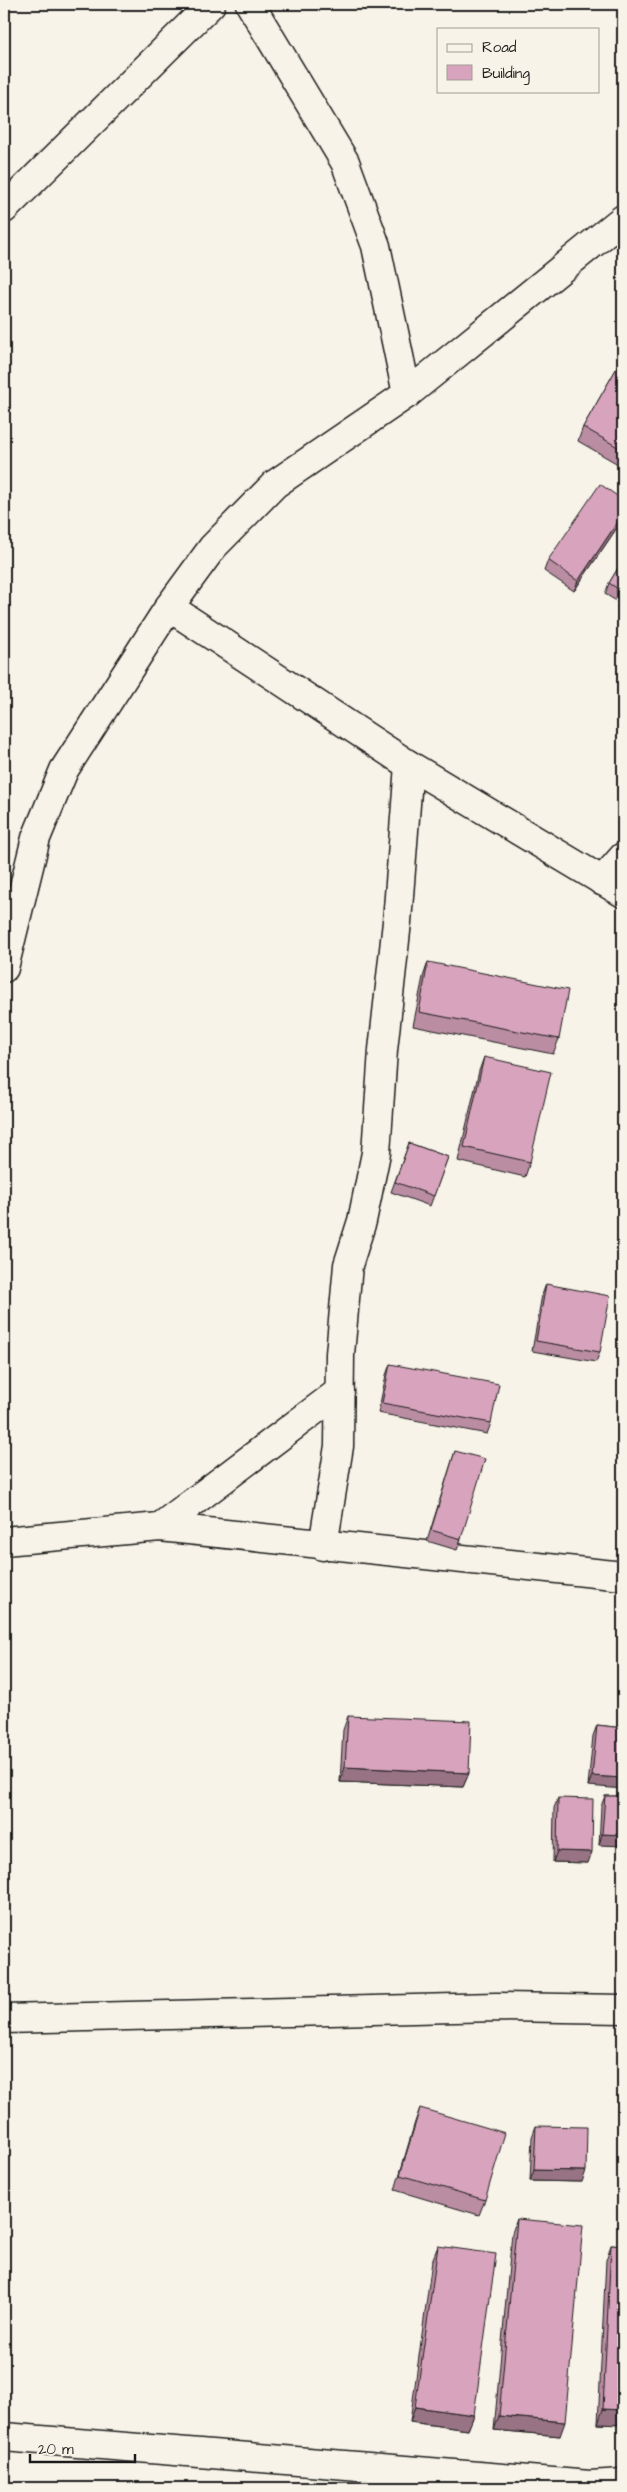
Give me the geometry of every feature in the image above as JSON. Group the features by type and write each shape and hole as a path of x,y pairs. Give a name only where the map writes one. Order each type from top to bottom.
{"street":[{"path":"4,209 212,4"},
{"path":"250,4 345,162 376,246 407,394"},
{"path":"4,968 36,838 64,770 169,607 213,547 275,484 407,394 623,219"},
{"path":"169,607 410,765 613,887 623,857"},
{"path":"323,1546 340,1446 340,1354 348,1265 362,1220 376,1153 383,1050 397,922 410,765"},
{"path":"160,1527 340,1391"},
{"path":"4,1541 160,1527 323,1546 623,1576"},
{"path":"4,2019 496,2007 623,2009"},
{"path":"4,2437 590,2487 623,2483"}],"building":[{"path":"623,357 623,450 583,427"},
{"path":"600,484 623,500 623,514 578,581 548,560"},
{"path":"623,560 623,592 609,583"},
{"path":"428,962 568,990 559,1039 419,1012"},
{"path":"484,1057 551,1072 530,1162 464,1147"},
{"path":"409,1143 448,1157 434,1196 395,1182"},
{"path":"546,1284 610,1296 600,1352 536,1341"},
{"path":"390,1364 499,1384 491,1423 382,1403"},
{"path":"455,1451 485,1459 461,1539 431,1530"},
{"path":"348,1716 471,1721 469,1773 345,1767"},
{"path":"597,1725 623,1728 623,1778 592,1776"},
{"path":"605,1796 623,1796 623,1835 602,1834"},
{"path":"558,1798 593,1799 592,1852 557,1851"},
{"path":"420,2108 505,2133 485,2200 400,2175"},
{"path":"536,2126 587,2127 586,2171 534,2170"},
{"path":"517,2219 583,2225 565,2422 499,2416"},
{"path":"611,2245 623,2246 623,2410 603,2409"},
{"path":"438,2246 496,2254 474,2415 415,2407"}]}
